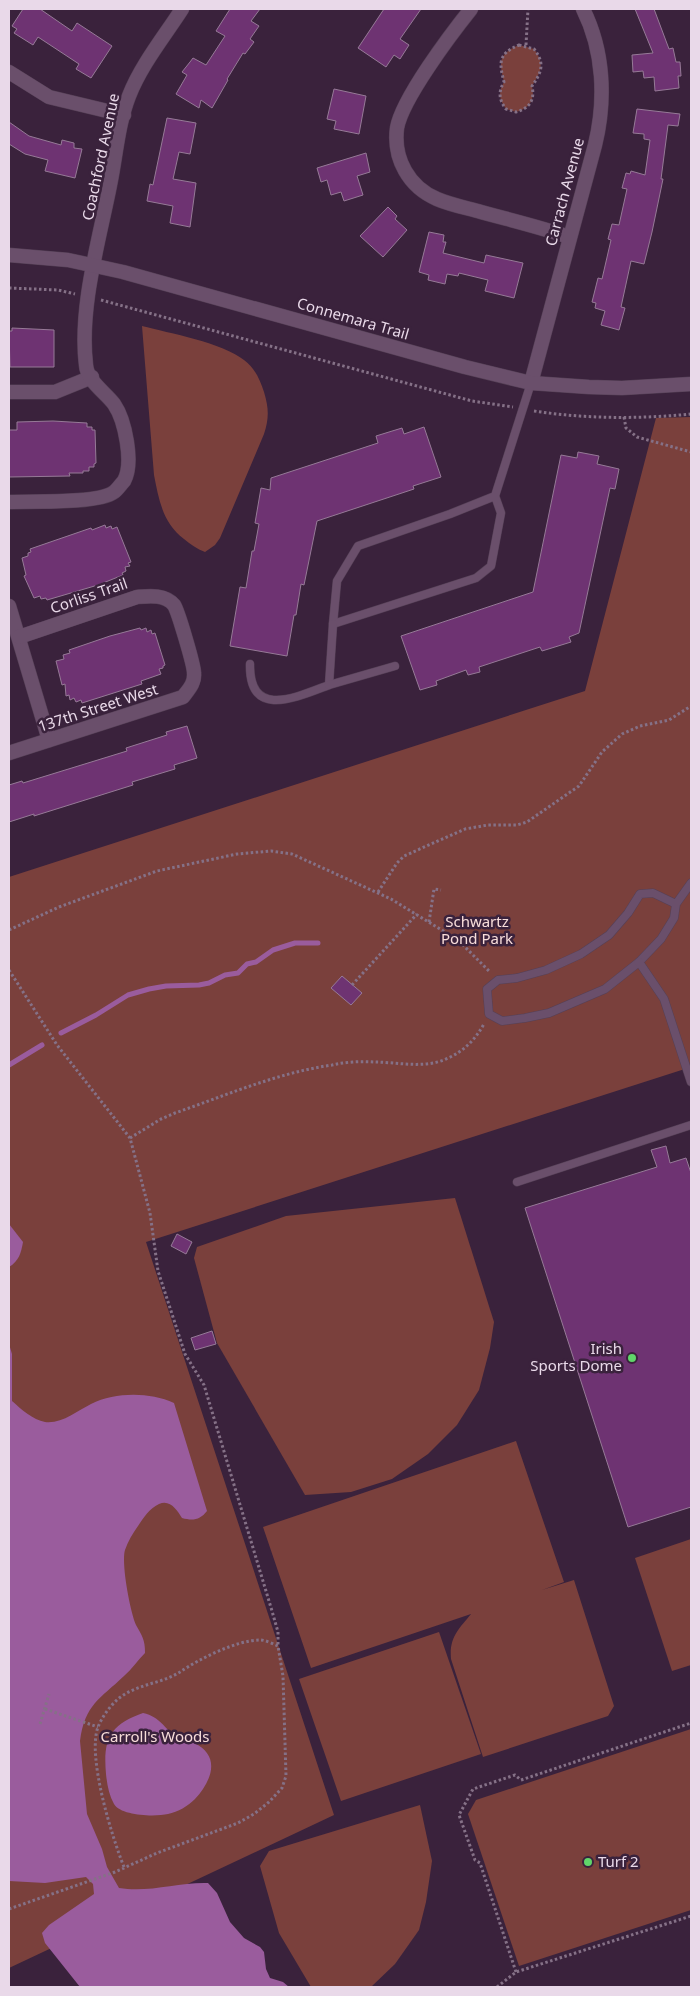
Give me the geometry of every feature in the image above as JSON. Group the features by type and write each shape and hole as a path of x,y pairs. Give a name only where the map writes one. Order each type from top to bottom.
{"street":[{"name":"Coachford Avenue","path":"9,502 99,498 114,493 124,480 129,453 121,419 114,405 98,389 86,368 84,340 89,298 128,97 135,82 182,9"},
{"path":"471,9 427,72 402,114 396,141 403,167 417,186 438,199 569,237"},
{"name":"Carrach Avenue","path":"531,382 598,134 602,111 600,67 593,32 583,9"},
{"path":"9,72 49,97 124,115"},
{"name":"Connemara Trail","path":"9,255 68,260 123,272 464,367 531,382 622,388 691,384"},
{"path":"9,392 56,392 92,377"},
{"name":"Corliss Trail","path":"19,637 137,597 151,596 164,598 174,605 194,672 192,686"},
{"path":"9,606 49,740"},
{"name":"137th Street West","path":"9,753 170,702 183,696 192,686"}],"lane":[{"path":"333,624 476,578 492,566 501,512 495,496 531,382"},
{"path":"329,685 337,581 358,546 495,496"},
{"path":"250,664 250,679 254,689 266,700 279,701 395,666"},
{"path":"676,904 653,893 640,894 628,913 609,935 581,954 546,970 517,978 498,980 487,989 489,1014 502,1021 549,1013 604,989 639,962 661,939 674,918 676,904 691,883"},
{"path":"639,962 664,999 691,1082"},
{"path":"517,1182 691,1125"}],"path":[{"path":"526,45 528,9"},
{"path":"519,45 526,45 534,49 539,56 542,63 541,71 532,86 533,100 528,107 516,112 506,109 500,99 501,88 504,82 500,61 506,51 519,45"},
{"path":"9,288 58,290 146,311 472,401 581,416 656,418 691,414"},
{"path":"624,417 626,428 638,438 691,452"},
{"path":"378,893 397,863 404,856 465,829 488,825 517,825 527,822 579,786 602,752 622,734 640,726 668,720 691,706"},
{"path":"9,930 59,906 156,871 237,854 271,851 292,854 378,893 417,914 458,940 498,980"},
{"path":"429,922 434,889 441,890"},
{"path":"352,985 417,914"},
{"path":"9,970 57,1045 130,1138 150,1212 158,1271 185,1354 204,1385 278,1632 278,1646 283,1676 286,1745 286,1776 282,1788 254,1814 238,1823 165,1849 115,1872 9,1909"},
{"path":"130,1138 161,1119 175,1113 271,1078 305,1069 372,1062 431,1064 445,1060 478,1036 489,1014"},
{"path":"124,1867 118,1852 99,1778 96,1757 98,1727 106,1713 119,1699 134,1689 175,1675 204,1657 246,1641 262,1640 278,1646"},
{"path":"40,1724 49,1694"},
{"path":"45,1709 98,1727"},
{"path":"516,1972 480,1863 474,1860 460,1815 473,1789 515,1775 521,1780 691,1723"},
{"path":"497,1987 516,1972 691,1916"}],"green space":[{"path":"519,45 534,49 541,63 538,76 532,86 533,95 530,103 525,108 516,112 506,109 501,99 500,93 504,82 501,64 504,55"},
{"path":"142,326 195,339 235,354 254,370 264,392 268,413 264,434 220,538 215,545 205,552 191,545 177,533 167,519 160,502 154,475"},
{"path":"691,417 691,1067 146,1242 334,1815 9,1968 9,877 585,691 656,418"},
{"path":"455,1198 494,1322 490,1348 479,1390 457,1425 428,1454 392,1479 351,1492 305,1495 217,1343 194,1258 197,1247 286,1216"},
{"path":"516,1441 564,1582 542,1590 574,1580 614,1706 608,1716 483,1757 451,1659 453,1639 471,1614 311,1668 263,1527"},
{"path":"691,1539 691,1665 672,1671 635,1558"},
{"path":"439,1632 481,1754 341,1801 299,1679"},
{"name":"Turf 2","path":"691,1729 691,1910 519,1966 468,1814 476,1800"},
{"path":"420,1805 432,1861 426,1902 419,1930 395,1964 371,1987 311,1987 279,1933 260,1866 269,1851"}],"shaded area":[{"path":"9,1224 23,1242 19,1256 9,1267"},
{"path":"9,1344 12,1354 12,1401 27,1414 41,1421 57,1421 91,1404 111,1397 143,1395 174,1403 207,1511 199,1518 186,1519 182,1518 170,1504 159,1504 152,1508 145,1516 132,1534 126,1547 124,1565 129,1599 136,1625 144,1641 145,1653 95,1703 82,1729 80,1741 87,1814 102,1849 107,1867 119,1888 141,1889 208,1883 217,1893 230,1922 244,1938 260,1947 264,1952 266,1969 270,1978 283,1982 289,1987 80,1987 45,1943 42,1933 49,1925 94,1894 93,1884 86,1877 45,1883 9,1881"},
{"path":"143,1713 154,1717 176,1736 203,1748 211,1762 209,1777 201,1792 189,1804 172,1813 147,1815 124,1811 114,1804 110,1793 106,1778 105,1762 107,1743 111,1735 122,1723"}],"building":[{"path":"23,9 40,9 72,31 77,23 112,46 91,78 76,69 79,64 38,37 33,45 14,33 17,29 12,26"},
{"path":"230,9 260,9 251,21 259,26 250,39 254,42 245,54 243,53 212,108 201,100 199,108 176,94 187,75 182,72 193,58 206,65 225,36 216,31"},
{"path":"384,9 421,9 400,39 409,45 400,59 394,55 386,67 358,48"},
{"path":"635,9 654,9 669,49 673,48 676,62 680,62 681,76 678,76 679,88 655,91 654,77 644,78 643,71 633,72 632,55 653,53"},
{"path":"334,89 366,96 359,134 334,129 336,121 327,119"},
{"path":"637,109 680,114 678,126 668,125 661,179 663,179 652,232 644,264 631,261 621,307 625,308 619,330 601,325 605,311 595,308 596,303 592,302 598,278 602,279 611,240 608,239 612,224 619,225 627,189 622,188 626,173 630,174 631,171 645,175 650,140 644,139 644,134 633,133"},
{"path":"167,118 196,123 190,154 179,152 173,179 196,183 190,227 170,223 173,206 147,201 150,184 153,185"},
{"path":"9,122 29,136 61,145 62,140 74,143 74,148 82,149 75,178 45,171 48,160 25,154 9,144"},
{"path":"366,153 370,172 357,176 363,195 344,201 341,192 331,195 327,180 321,182 317,168"},
{"path":"388,207 397,216 395,219 407,230 383,257 360,236"},
{"path":"429,232 444,235 443,242 446,242 443,253 484,263 486,255 523,263 514,298 485,291 488,280 459,273 458,276 447,274 445,284 428,280 429,275 419,272"},
{"path":"12,328 54,330 54,367 10,367 9,331 12,331"},
{"path":"53,421 87,423 87,427 92,427 92,430 95,430 96,463 94,467 89,467 89,471 83,471 83,473 69,473 70,476 9,477 9,430 17,430 17,422"},
{"path":"424,427 441,477 413,486 414,489 317,521 304,585 301,584 296,615 294,615 287,656 230,646 240,587 246,588 252,551 254,551 259,524 255,523 261,488 270,490 271,478 378,443 376,436 402,428 404,434"},
{"path":"578,452 599,456 597,464 619,469 615,489 610,488 579,633 569,637 571,642 542,651 540,647 479,667 480,672 468,675 466,670 436,681 437,685 420,690 401,636 533,592 561,455 577,458"},
{"path":"105,525 106,528 111,526 112,529 117,527 131,562 128,563 130,566 125,567 126,571 122,573 123,575 98,585 47,600 46,598 41,599 40,596 34,598 24,576 26,575 22,558 28,556 28,553 31,552 30,549"},
{"path":"140,628 141,630 146,628 147,632 151,630 152,634 155,633 165,665 159,669 161,674 141,681 142,684 82,703 81,700 76,702 74,698 70,700 69,695 66,696 65,684 62,685 56,661 64,659 63,655 70,653 69,650"},
{"path":"187,726 197,758 174,765 175,769 132,782 133,785 9,822 9,785 22,781 23,783 127,751 126,748 167,735 166,732"},
{"path":"342,976 362,993 351,1005 331,988"},
{"name":"Irish Sports Dome","path":"666,1146 670,1163 686,1158 691,1173 691,1507 628,1527 525,1208 657,1167 651,1150"},
{"path":"177,1234 192,1242 186,1254 171,1246"},
{"path":"212,1331 216,1344 195,1350 191,1338"}],"waterway":[{"path":"61,1033 96,1015 128,995 166,986 209,983 225,975 238,973 247,964 256,962 273,950 295,943 318,943"},
{"path":"9,1065 42,1045"}],"place":[{"name":"Irish Sports Dome","path":"632,1358"},
{"name":"Turf 2","path":"588,1862"}],"park label":[{"name":"Schwartz Pond Park","path":"477,930"},
{"name":"Carroll's Woods","path":"155,1737"}]}
